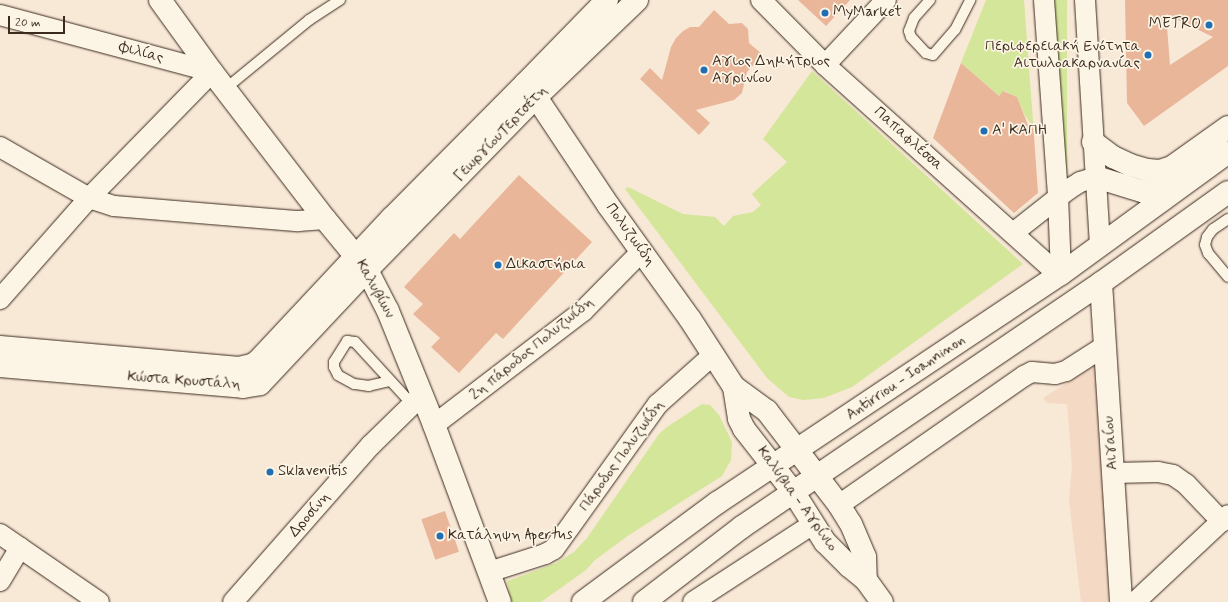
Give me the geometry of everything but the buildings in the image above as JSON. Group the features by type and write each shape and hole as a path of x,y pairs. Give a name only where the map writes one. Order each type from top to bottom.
{"main road":[{"name":"Καλυβίων","path":"160,0 225,89 325,219 362,263 388,311 417,400 434,425 500,602"},
{"name":"ΓεωργίουΤερτσέτη","path":"362,263 531,90 607,0"},
{"name":"ΓεωργίουΤερτσέτη","path":"531,90 637,0"},
{"name":"Πολυζωίδη","path":"531,90 608,205 690,319 734,387"},
{"path":"1093,142 1113,157 1130,165 1147,170 1160,171 1172,167 1228,127"},
{"name":"Antirriou - Ioanninon","path":"583,602 717,503 1060,274 1228,152"},
{"path":"1096,177 1145,192 1168,191 1186,182"},
{"name":"Antirriou - Ioanninon","path":"644,602 742,527 794,493 817,475 1101,283 1225,197"},
{"name":"Κώστα Κρυστάλη","path":"0,347 246,368 258,361 362,263"},
{"name":"Κώστα Κρυστάλη","path":"0,366 252,386 266,379 362,263"},
{"name":"Αιγαίου","path":"1101,283 1121,602"},
{"name":"Καλύβια - Αγρίνιο","path":"734,387 767,411 839,505 851,524 865,557 866,580"},
{"name":"Καλύβια - Αγρίνιο","path":"734,387 739,419 744,429 774,465 794,493 825,542 866,580"},
{"path":"866,580 882,602"}],"street":[{"name":"Παπαφλέσσα","path":"760,0 825,65 1060,274"},
{"path":"825,65 886,0"},
{"path":"1044,0 1058,196 1060,274"},
{"path":"1085,0 1100,246"},
{"name":"Φιλίας","path":"0,15 212,72"},
{"path":"0,299 89,198 212,72"},
{"path":"0,147 89,198 114,206 298,221 325,219"},
{"path":"1013,233 1058,196 1080,182 1096,177"},
{"name":"2η πάροδος Πολυζωίδη","path":"434,425 583,312 642,251"},
{"path":"839,505 1024,376 1032,372 1055,374 1066,371 1105,346"},
{"name":"Πάροδος Πολυζωίδη","path":"489,572 545,554 554,549 658,404 713,355"},
{"name":"Δροσίνη","path":"233,602 371,445 417,400"},
{"path":"1113,473 1158,472 1173,475 1186,484 1225,518 1135,602"},
{"path":"693,602 813,524"},
{"path":"0,534 99,602"},
{"path":"0,581 20,548"}],"lane":[{"path":"225,89 309,20 340,0"},
{"path":"930,0 914,18 909,31 911,38 926,53 933,55 955,30 970,0"},
{"path":"1228,219 1213,229 1207,237 1205,245 1208,253 1228,277"},
{"path":"390,381 369,386 354,384 338,375 334,367 334,362 347,341 355,342 390,381 417,400"}],"shaded area":[{"path":"1097,364 1109,600 1108,602 1081,602 1069,500 1072,466 1067,404 1047,403 1043,398"}],"green space":[{"path":"986,0 1024,0 1033,122 1031,124 1024,114 1017,97 1004,91 999,96 961,63"},
{"path":"1052,0 1067,0 1067,172 1052,172"},
{"path":"812,71 1023,264 852,387 824,398 804,400 789,397 767,378 625,189 628,187 683,214 715,217 724,226 733,216 753,212 761,205 752,194 787,162 763,139"},
{"path":"702,404 710,405 719,415 732,442 731,460 722,476 629,535 595,560 586,570 541,602 511,602 507,581 556,563 574,552 587,538 659,434"}],"place":[{"name":"MyMarket","path":"825,13"},
{"name":"METRO","path":"1209,25"},
{"name":"Περιφερειακή Ενότητα Αιτωλοακαρνανίας","path":"1148,55"},
{"name":"Αγιος Δημήτριος Αγρινίου","path":"704,70"},
{"name":"Α' ΚΑΠΗ","path":"984,131"},
{"name":"Δικαστήρια","path":"498,265"},
{"name":"Sklavenitis","path":"270,472"},
{"name":"Κατάληψη Apertus","path":"440,536"}]}
